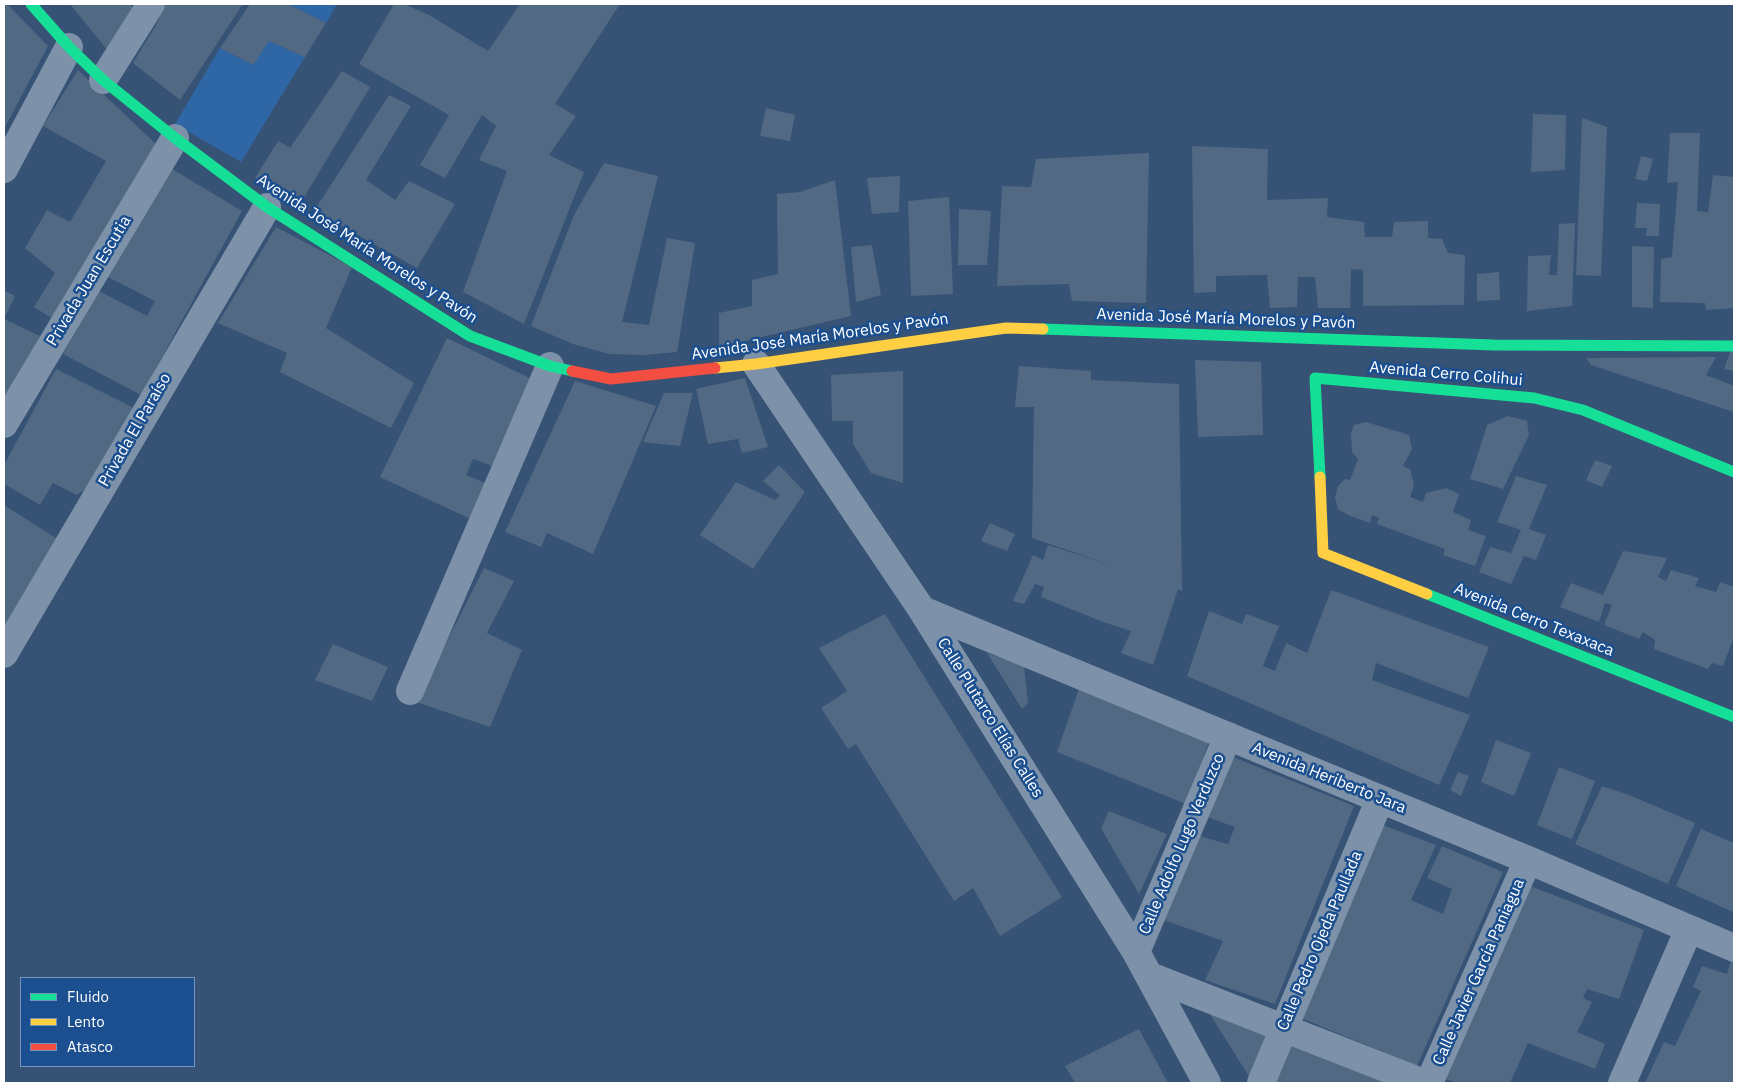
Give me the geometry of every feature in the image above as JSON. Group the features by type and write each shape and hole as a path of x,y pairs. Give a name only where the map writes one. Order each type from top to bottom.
{"main road":[{"name":"Avenida José María Morelos y Pavón","path":"31,4 69,47 103,80 175,138 267,207 470,336 550,366 611,379 756,364 1006,328 1484,345 1734,346"},
{"name":"Avenida Cerro Colihui","path":"1323,552 1316,378 1534,398 1583,410 1734,472"},
{"name":"Avenida Cerro Texaxaca","path":"1323,552 1734,717"}],"street":[{"path":"103,80 151,4"},
{"path":"4,169 69,47"},
{"name":"Privada Juan Escutia","path":"4,424 175,138"},
{"name":"Privada El Paraíso","path":"4,654 267,207"},
{"name":"Calle Plutarco Elías Calles","path":"756,364 922,610 1136,952 1207,1083"},
{"path":"410,691 550,366"},
{"name":"Avenida Heriberto Jara","path":"922,610 1380,798 1734,948"},
{"name":"Calle Adolfo Lugo Verduzco","path":"1136,952 1228,736"},
{"name":"Calle Pedro Ojeda Paullada","path":"1261,1083 1380,798"},
{"name":"Calle Javier García Paniagua","path":"1429,1083 1528,860"},
{"path":"1622,1083 1689,929"},
{"path":"1150,976 1424,1083"}],"shaded area":[{"path":"288,4 337,4 326,23"},
{"path":"269,41 305,57 241,162 175,124 220,48 253,65"}],"building":[{"path":"4,4 7,4 48,46 4,129"},
{"path":"70,4 130,4 140,15 108,51"},
{"path":"166,4 243,4 180,100 133,63 156,25"},
{"path":"250,4 288,4 326,23 305,57 269,41 253,65 220,48"},
{"path":"394,4 404,4 429,15 488,51 520,4 620,4 555,104 576,116 549,155 584,172 524,324 463,292 507,171 479,160 496,126 482,115 445,178 420,165 449,115 359,64"},
{"path":"78,70 160,148 53,319 34,307 55,273 25,248 47,210 70,222 106,161 43,126"},
{"path":"342,71 370,87 299,206 255,178 278,141 290,148"},
{"path":"389,95 411,106 366,180 395,200 409,181 455,204 417,268 314,211"},
{"path":"766,108 795,115 790,141 760,136"},
{"path":"1533,114 1566,115 1565,170 1531,172"},
{"path":"1582,118 1607,127 1601,276 1576,275"},
{"path":"1670,133 1700,133 1697,211 1708,212 1713,175 1734,177 1734,308 1706,310 1705,303 1660,302 1661,259 1672,257 1678,182 1667,183"},
{"path":"1192,146 1268,149 1267,200 1328,198 1327,217 1364,222 1365,237 1392,237 1394,222 1428,221 1428,238 1442,239 1448,253 1465,255 1464,305 1363,306 1363,270 1351,269 1350,308 1318,308 1315,277 1298,277 1297,307 1270,308 1267,275 1216,276 1216,292 1194,293"},
{"path":"1149,153 1146,303 1072,301 1069,284 997,286 1002,186 1031,187 1036,159"},
{"path":"1641,156 1653,159 1647,181 1635,179"},
{"path":"604,163 658,176 622,322 649,325 667,238 695,243 677,352 645,355 609,354 573,344 531,326 574,215"},
{"path":"167,166 242,211 141,395 63,354 99,291 147,316 155,301 106,276"},
{"path":"900,176 899,212 872,214 867,178"},
{"path":"835,180 851,316 719,347 719,313 752,306 752,280 778,274 777,194 800,192"},
{"path":"949,197 953,294 911,296 908,201"},
{"path":"1637,203 1660,204 1659,236 1646,236 1647,228 1635,228"},
{"path":"959,209 991,211 987,265 958,265"},
{"path":"1575,223 1572,306 1527,311 1528,256 1551,255 1549,275 1557,275 1559,224"},
{"path":"276,227 352,267 326,328 414,383 391,428 280,372 287,353 218,323"},
{"path":"872,245 881,295 856,302 851,247"},
{"path":"1632,246 1654,247 1653,308 1632,307"},
{"path":"1499,272 1500,300 1477,301 1477,274"},
{"path":"4,290 15,296 4,319"},
{"path":"4,319 44,338 4,413"},
{"path":"447,338 536,381 500,469 473,459 466,475 490,485 475,521 380,477"},
{"path":"1731,349 1734,350 1734,371 1724,369"},
{"path":"1716,357 1706,375 1734,386 1734,412 1591,365 1586,358"},
{"path":"1195,360 1261,362 1263,435 1198,437"},
{"path":"1019,366 1091,371 1091,380 1179,384 1182,591 1178,589 1153,665 1121,653 1131,631 1041,597 1044,587 1035,584 1024,604 1013,601 1033,555 1043,560 1048,545 1116,567 1032,538 1034,407 1015,407"},
{"path":"56,369 134,408 87,488 77,495 53,483 40,505 4,484 4,465"},
{"path":"903,371 903,483 871,473 853,444 853,421 832,421 831,375"},
{"path":"745,378 768,447 742,453 738,439 708,444 696,389"},
{"path":"575,381 656,406 593,554 547,533 541,547 505,532"},
{"path":"664,393 693,393 680,446 643,442"},
{"path":"1508,416 1527,421 1529,435 1503,489 1470,479 1487,425"},
{"path":"1366,422 1409,435 1412,449 1403,466 1410,469 1414,485 1410,497 1423,502 1426,493 1446,488 1459,494 1453,512 1471,520 1468,530 1486,536 1475,566 1443,555 1445,549 1377,524 1379,518 1372,515 1370,523 1338,509 1335,497 1338,486 1345,479 1350,480 1358,459 1352,452 1351,433 1354,425"},
{"path":"1595,460 1612,466 1602,487 1586,480"},
{"path":"779,465 805,492 753,569 700,535 736,482 775,500 780,495 763,481"},
{"path":"1516,476 1547,485 1529,529 1546,535 1536,560 1524,556 1511,584 1479,572 1490,547 1511,553 1521,530 1497,522"},
{"path":"4,505 59,540 4,638"},
{"path":"990,523 1015,534 1007,551 981,541"},
{"path":"1623,551 1667,558 1658,577 1666,581 1671,570 1699,578 1695,586 1716,592 1720,582 1734,587 1734,637 1723,666 1712,663 1708,669 1654,649 1655,640 1643,632 1639,639 1604,625 1612,605 1605,603 1599,622 1560,607 1571,583 1603,595"},
{"path":"484,568 514,581 487,633 522,650 490,727 416,702"},
{"path":"1331,590 1489,647 1468,698 1376,663 1372,680 1470,715 1439,785 1187,676 1209,611 1242,624 1246,614 1279,626 1263,666 1275,671 1286,643 1307,653"},
{"path":"885,614 1062,897 1000,936 973,888 954,901 856,744 848,749 821,708 847,691 819,648"},
{"path":"333,644 388,667 372,701 315,680"},
{"path":"987,653 1024,666 1028,703 1022,709"},
{"path":"1079,689 1210,739 1186,804 1057,752"},
{"path":"1496,740 1531,753 1514,796 1481,782"},
{"path":"1228,755 1354,806 1275,1004 1205,980 1223,941 1161,919 1195,835 1228,844 1235,827 1201,815"},
{"path":"1559,767 1595,781 1572,839 1537,825"},
{"path":"1458,772 1469,776 1461,796 1450,790"},
{"path":"1602,786 1629,795 1695,823 1668,884 1575,844"},
{"path":"1109,811 1167,834 1139,894 1101,828"},
{"path":"1380,824 1436,845 1411,900 1443,914 1452,889 1427,878 1442,846 1503,872 1417,1066 1296,1016"},
{"path":"1701,829 1734,843 1733,912 1676,886"},
{"path":"1520,882 1644,930 1619,999 1587,989 1583,998 1592,1002 1577,1032 1605,1044 1595,1069 1528,1043 1510,1083 1458,1083 1440,1077"},
{"path":"1731,961 1734,962 1734,1083 1645,1083 1664,1042 1675,1046 1701,991 1693,987 1702,966 1727,974"},
{"path":"1201,1000 1270,1025 1250,1078"},
{"path":"1139,1029 1168,1083 1075,1083 1065,1066"},
{"path":"1287,1037 1409,1083 1278,1083 1269,1080"}],"traffic: fast":[{"path":"31,4 69,47 103,80 175,138 267,207 470,336 550,366 572,371"},
{"path":"1043,329 1494,345 1734,346"},
{"path":"1320,477 1315,378 1534,398 1583,410 1734,472"},
{"path":"1427,594 1734,717"}],"traffic: slow":[{"path":"715,368 756,364 1006,328 1043,329"},
{"path":"1320,477 1323,553 1427,594"}],"traffic: jam":[{"path":"572,371 611,379 715,368"}]}
